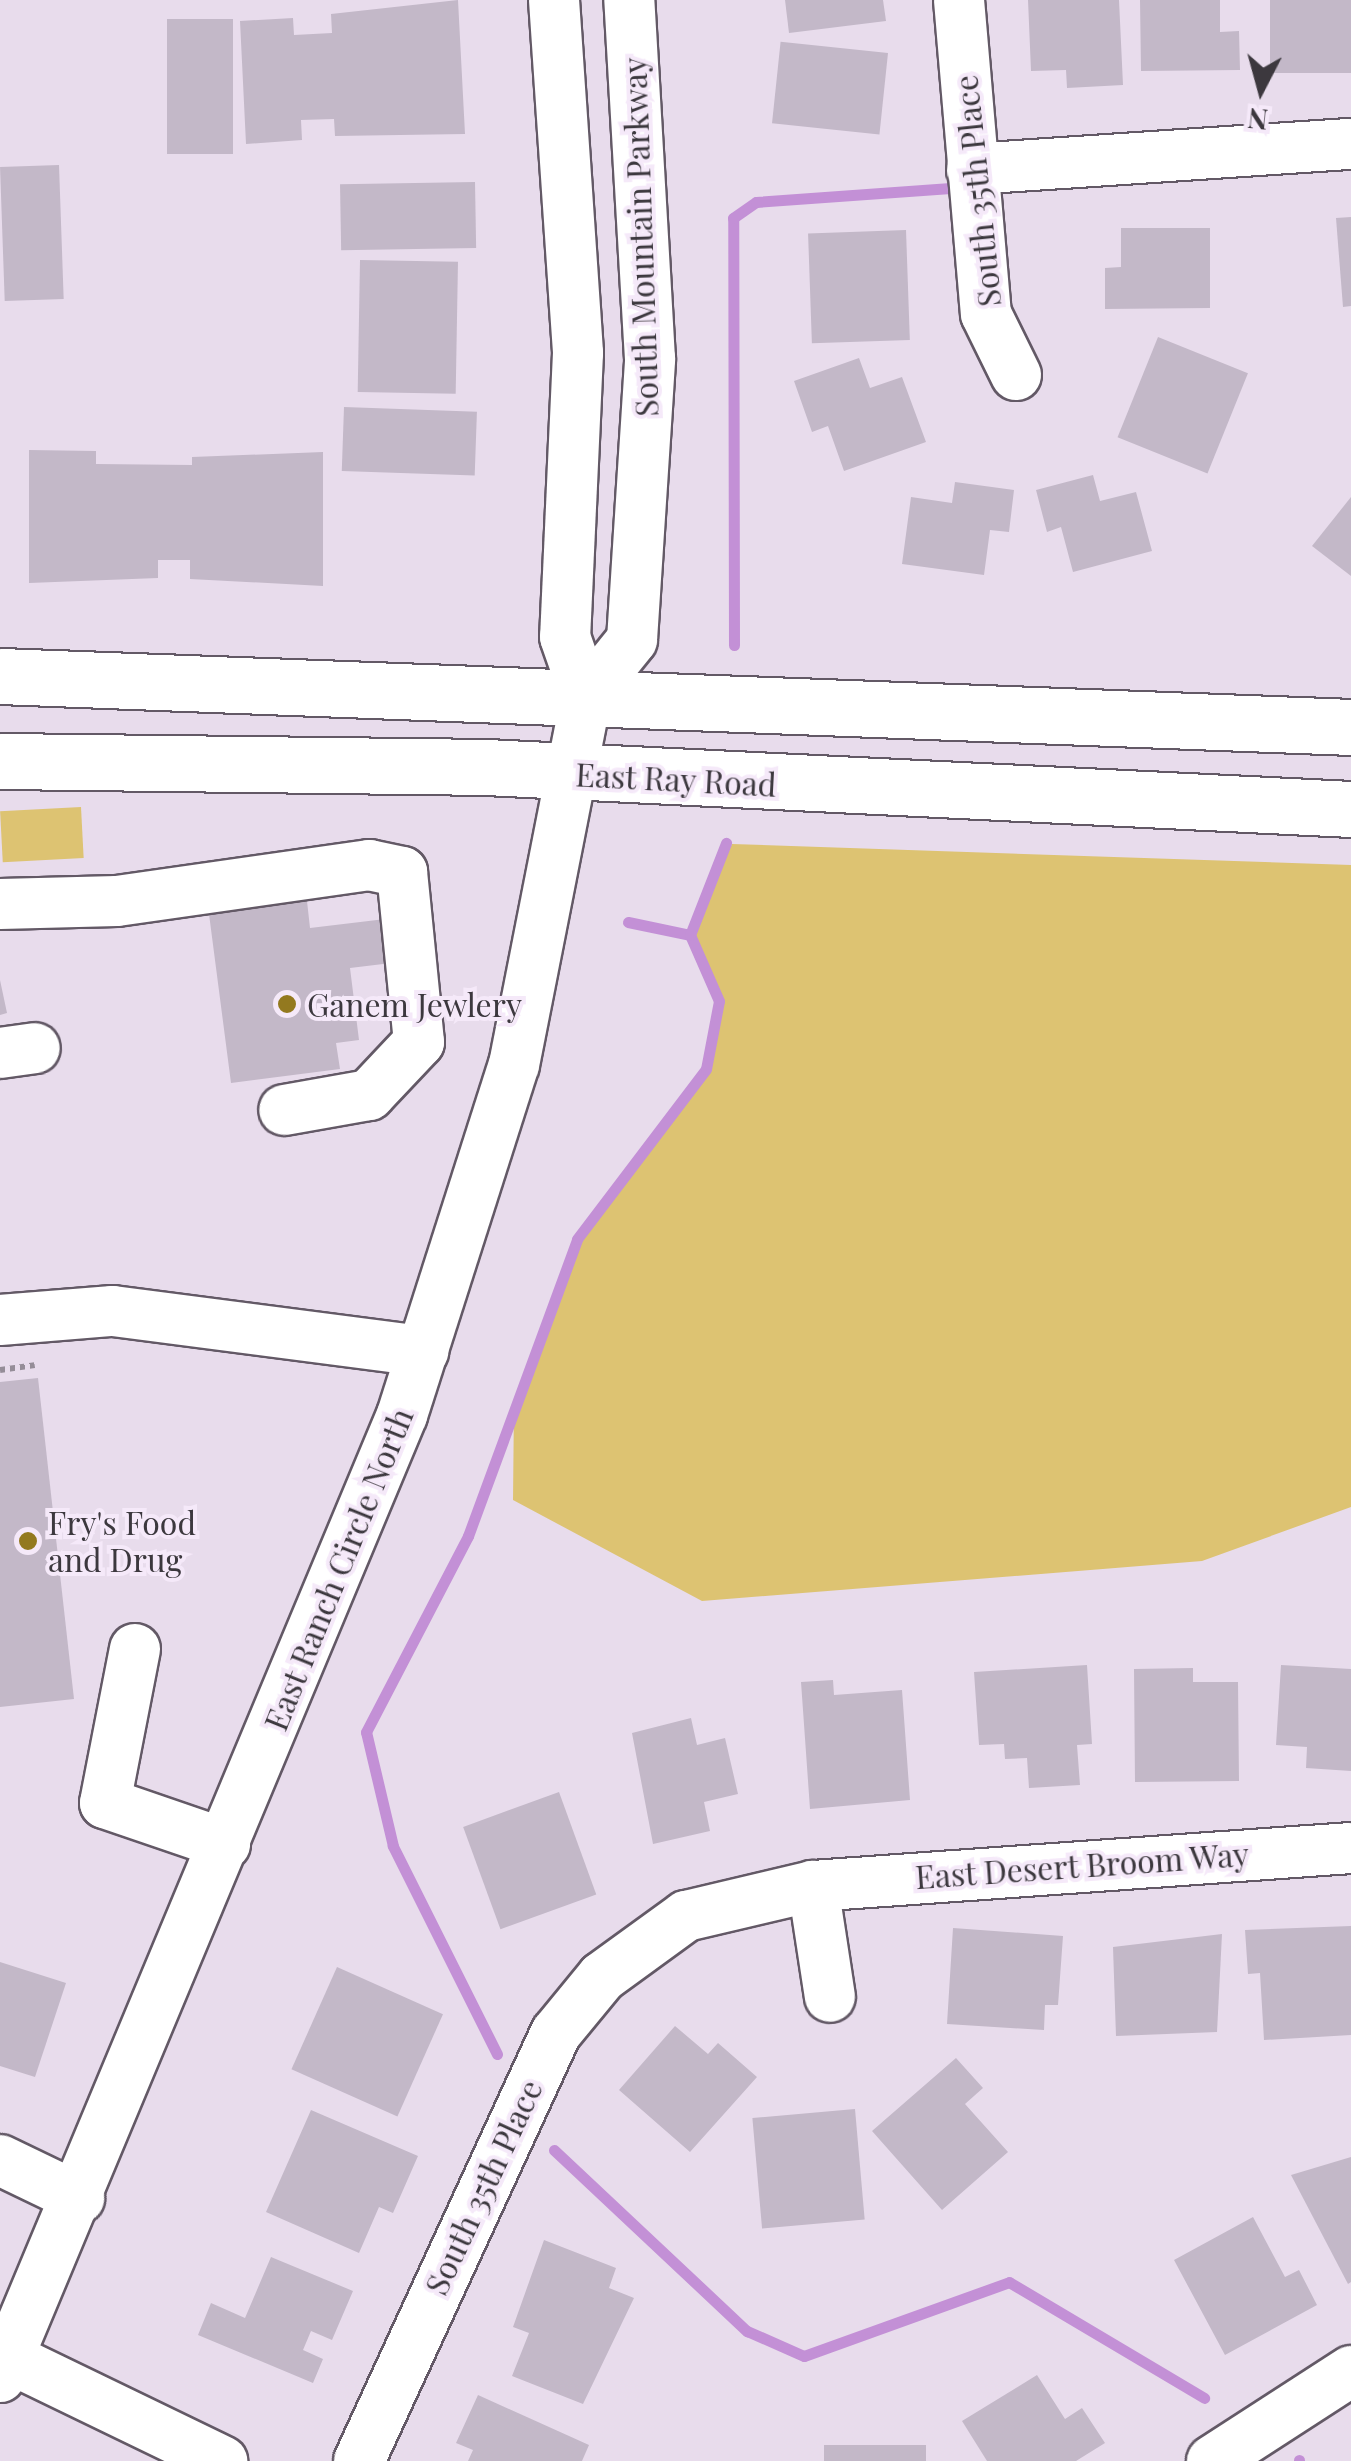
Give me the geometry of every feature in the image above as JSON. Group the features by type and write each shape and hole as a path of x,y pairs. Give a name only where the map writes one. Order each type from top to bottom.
{"main road":[{"name":"East Ray Road","path":"0,676 1351,810"},
{"name":"East Ray Road","path":"0,761 167,757 578,734 1351,727"}],"street":[{"name":"South Mountain Parkway","path":"554,0 578,353 564,637 578,734"},
{"name":"South Mountain Parkway","path":"578,734 632,640 642,517 650,359 629,0"},
{"name":"South 35th Place","path":"959,0 986,314 1016,376"},
{"path":"972,168 1351,144"},
{"name":"East Ranch Circle North","path":"5,2367 80,2198 423,1351 514,1065 578,734"},
{"path":"0,904 117,902 368,865 402,872 419,1042 369,1095 284,1110"},
{"path":"0,1320 112,1311 423,1351"},
{"path":"134,1649 106,1803 225,1844"},
{"name":"East Desert Broom Way","path":"649,1942 739,1898 813,1886 1351,1848"},
{"path":"813,1886 830,1997"},
{"name":"South 35th Place","path":"358,2461 556,2033 602,1977 649,1942"},
{"path":"0,2160 80,2198"},
{"path":"5,2367 222,2461"},
{"path":"1212,2461 1351,2371"}],"shaded area":[{"path":"81,807 84,858 3,862 0,811"},
{"path":"732,844 1351,865 1351,1507 1202,1561 702,1601 513,1500 514,1402 577,1239 706,1069 719,1001 690,935"}],"building":[{"path":"458,0 465,134 335,136 334,119 301,120 302,140 246,144 240,21 293,18 294,35 332,33 331,14"},
{"path":"785,0 883,0 886,21 789,33"},
{"path":"1028,0 1119,0 1123,85 1067,88 1066,70 1031,71"},
{"path":"1140,0 1220,0 1220,32 1239,31 1240,70 1141,71"},
{"path":"1270,0 1351,0 1351,73 1270,73"},
{"path":"167,19 233,19 233,154 167,154"},
{"path":"781,42 888,53 879,135 772,123"},
{"path":"59,165 64,299 5,301 0,167"},
{"path":"475,182 476,248 341,250 340,184"},
{"path":"1351,217 1351,306 1343,307 1336,218"},
{"path":"1121,228 1210,228 1210,308 1105,309 1105,268 1121,267"},
{"path":"906,230 910,340 812,343 808,233"},
{"path":"360,260 458,262 456,394 358,392"},
{"path":"1158,337 1248,373 1207,473 1118,437"},
{"path":"859,358 870,388 902,377 926,442 844,471 828,426 812,432 794,381"},
{"path":"344,407 477,412 475,476 342,471"},
{"path":"29,450 96,451 96,464 192,465 192,457 323,452 323,586 190,579 190,560 158,560 158,578 29,583"},
{"path":"1093,475 1100,501 1136,492 1152,551 1073,572 1061,527 1047,532 1036,490"},
{"path":"955,482 1014,490 1009,532 990,530 984,575 902,564 911,497 952,503"},
{"path":"1351,497 1351,576 1312,546"},
{"name":"Ganem Jewlery","path":"307,901 310,928 402,917 408,961 350,968 359,1040 336,1043 340,1069 231,1083 209,914"},
{"path":"0,980 7,1013 0,1015"},
{"name":"Fry's Food and Drug","path":"38,1378 74,1699 0,1707 0,1382"},
{"path":"1087,1665 1092,1744 1077,1745 1080,1785 1029,1788 1027,1758 1005,1759 1004,1744 979,1745 974,1672"},
{"path":"1281,1665 1351,1669 1351,1771 1306,1768 1307,1747 1276,1745"},
{"path":"1193,1668 1193,1682 1238,1682 1239,1781 1135,1782 1134,1669"},
{"path":"833,1680 834,1695 902,1690 910,1800 810,1809 801,1682"},
{"path":"691,1718 697,1745 725,1738 738,1794 704,1802 710,1831 653,1844 632,1733"},
{"path":"559,1792 596,1894 500,1929 463,1827"},
{"path":"1351,1926 1351,2035 1264,2040 1260,1973 1248,1974 1245,1930"},
{"path":"953,1928 1063,1936 1058,2005 1045,2005 1044,2030 947,2024"},
{"path":"1222,1934 1217,2032 1116,2036 1113,1947"},
{"path":"0,1962 66,1983 35,2077 0,2066"},
{"path":"337,1967 443,2014 397,2116 291,2069"},
{"path":"675,2026 708,2054 718,2043 757,2077 690,2152 619,2090"},
{"path":"956,2058 983,2088 965,2104 1008,2152 942,2210 872,2131"},
{"path":"855,2109 865,2220 762,2229 752,2118"},
{"path":"311,2110 418,2156 393,2213 379,2207 359,2253 266,2212"},
{"path":"1351,2157 1351,2282 1348,2284 1291,2175"},
{"path":"1253,2217 1285,2277 1299,2270 1317,2305 1225,2355 1174,2260"},
{"path":"544,2240 616,2268 609,2288 634,2298 583,2404 512,2376 529,2333 513,2327"},
{"path":"271,2257 353,2291 332,2340 311,2331 303,2350 323,2359 313,2383 198,2335 211,2303 245,2318"},
{"path":"1037,2375 1065,2419 1082,2408 1105,2443 1076,2461 987,2461 962,2421"},
{"path":"478,2395 589,2445 582,2461 468,2461 473,2450 456,2443"},
{"path":"824,2445 926,2445 926,2461 824,2461"}],"waterway":[{"path":"734,645 733,218 756,202 950,188"},
{"path":"497,2054 393,1846 366,1732 468,1536 577,1239 706,1069 719,1001 690,935 726,843"},
{"path":"628,922 690,935"},
{"path":"554,2150 747,2331 804,2356 1009,2282 1204,2398"}],"place":[{"name":"Ganem Jewlery","path":"287,1004"},
{"name":"Fry's Food and Drug","path":"28,1541"}]}
